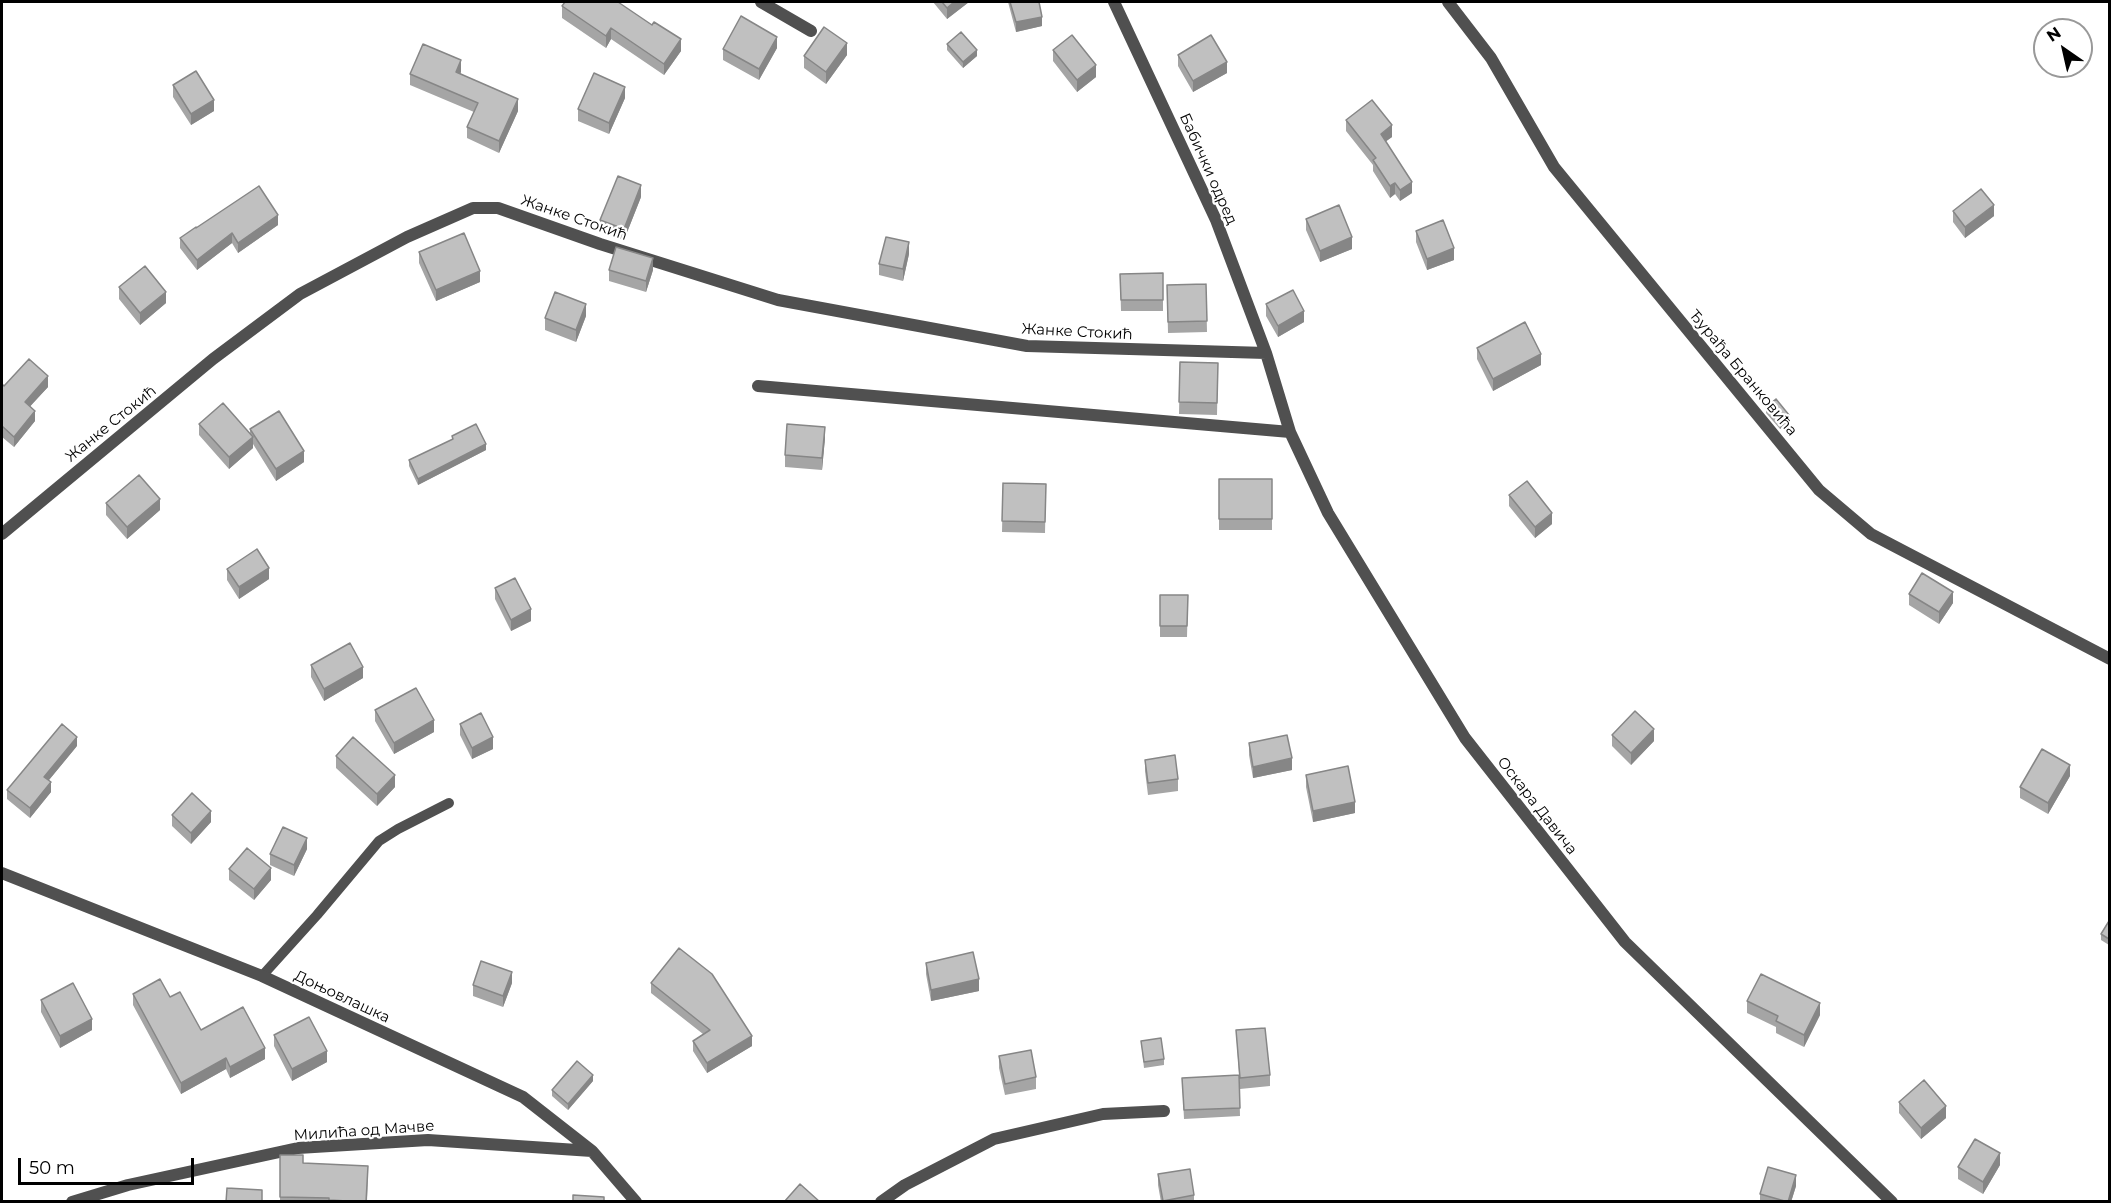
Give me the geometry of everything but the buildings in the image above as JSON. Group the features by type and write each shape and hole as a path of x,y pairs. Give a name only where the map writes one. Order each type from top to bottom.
{"street":[{"path":"761,2 811,31"},
{"name":"Бабички одред","path":"1114,2 1216,220 1266,353"},
{"name":"Ђурађа Бранковића","path":"1448,2 1491,58 1554,167 1820,490 1871,534 2109,659"},
{"name":"Жанке Стокић","path":"2,534 213,359 300,294 407,237 473,208 498,208 600,244 778,300 1027,346 1266,353"},
{"name":"Оскара Давича","path":"1266,353 1290,432 1328,513 1459,728 1624,942 1892,1202"},
{"path":"758,386 1290,432"},
{"name":"Доњовлашка","path":"2,873 262,976 523,1097 592,1151 636,1202"},
{"path":"881,1202 905,1185 994,1139 1103,1114 1164,1111"},
{"name":"Милића од Мачве","path":"72,1202 128,1185 298,1148 428,1140 592,1151"}],"lane":[{"path":"262,976 379,841 449,803"}]}
